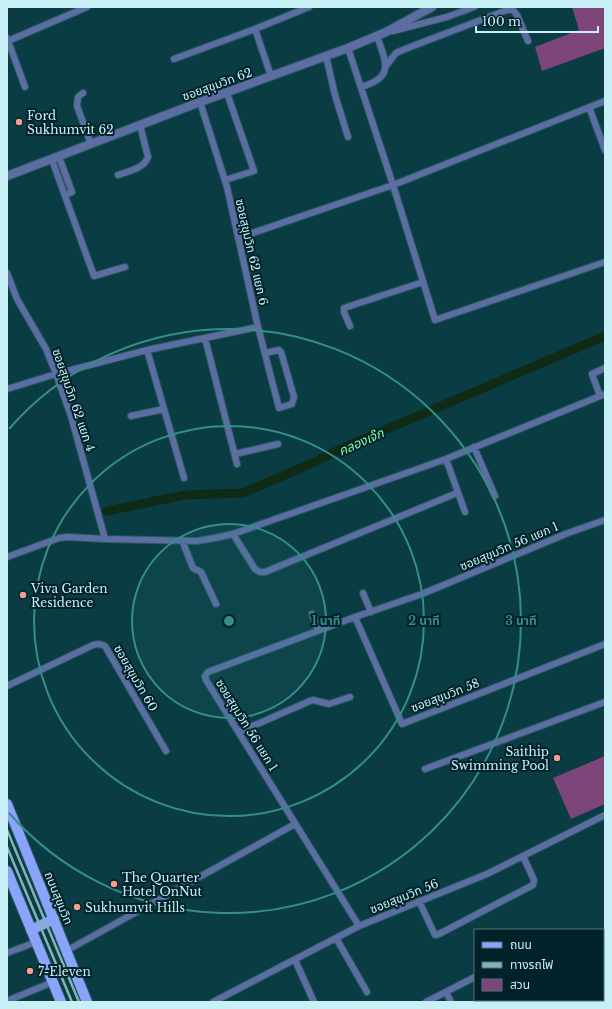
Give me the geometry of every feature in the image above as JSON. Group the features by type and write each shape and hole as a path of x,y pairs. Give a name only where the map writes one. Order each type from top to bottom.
{"main road":[{"name":"ถนนสุขุมวิท","path":"7,804 87,1002"},
{"path":"7,871 61,1002"},
{"path":"31,930 54,919"}],"street":[{"path":"25,87 8,39 87,7"},
{"path":"174,59 309,7"},
{"name":"ซอยสุขุมวิท 62","path":"7,176 200,102 348,48 386,32 432,7"},
{"path":"386,32 447,17 474,7"},
{"path":"361,87 379,80 384,74 386,66 396,53 507,10 513,10 517,15 528,41"},
{"path":"255,29 271,76"},
{"path":"377,36 386,66"},
{"path":"348,48 435,320 605,262"},
{"path":"326,56 335,95 348,137"},
{"path":"225,180 254,171 227,93"},
{"path":"83,94 78,97 77,106 91,144"},
{"path":"238,238 393,185 605,101"},
{"name":"ซอยสุขุมวิท 62 แยก 6","path":"200,102 225,180 258,327 279,408 292,404 294,397 281,352 279,350 265,353"},
{"path":"589,107 605,150"},
{"path":"118,175 141,166 147,161 148,157 140,125"},
{"path":"56,158 65,195 94,276 125,267"},
{"name":"ซอยสุขุมวิท 62 แยก 4","path":"7,273 17,299 46,348 56,374 71,416 106,540"},
{"path":"350,326 344,312 344,308 423,282"},
{"path":"7,389 56,374 147,350 258,327"},
{"path":"205,338 237,464"},
{"path":"147,350 184,478"},
{"path":"7,558 59,538 68,537 106,540 197,540 233,534 446,459 602,395 592,374 605,368"},
{"path":"131,416 164,409"},
{"path":"235,454 278,444"},
{"path":"474,447 496,496"},
{"path":"446,459 465,512"},
{"path":"233,534 255,569 260,572 265,572 457,493"},
{"name":"ซอยสุขุมวิท 56 แยก 1","path":"359,926 206,680 205,676 208,672 355,617 422,594 568,533 605,520"},
{"path":"182,540 193,568 201,572 216,604"},
{"path":"363,593 371,612"},
{"path":"312,614 318,631"},
{"name":"ซอยสุขุมวิท 58","path":"355,617 402,724 605,644"},
{"name":"ซอยสุขุมวิท 60","path":"7,686 93,645 99,644 105,646 166,751"},
{"path":"239,732 313,700 329,704 342,701 350,697"},
{"path":"425,769 605,702"},
{"name":"ซอยสุขุมวิท 56","path":"213,1002 359,926 487,874 605,815"},
{"path":"66,951 295,824"},
{"path":"419,901 435,935 439,934 532,886 534,880 524,856"},
{"path":"336,938 367,992"},
{"path":"7,953 36,942"},
{"path":"295,960 314,1002"},
{"path":"426,1002 474,978"},
{"path":"7,1001 53,982"},
{"path":"446,992 451,1002"}],"green space":[{"path":"572,7 605,7 605,48 542,71 535,47 579,30"},
{"path":"605,756 605,804 571,819 553,778"}],"waterway":[{"name":"คลองเจ๊ก","path":"107,511 185,495 243,493 343,448 605,336"}],"railway":[{"path":"7,830 79,1002"},
{"path":"7,847 72,1002"}],"place":[{"name":"Ford Sukhumvit 62","path":"19,122"},
{"name":"Viva Garden Residence","path":"23,595"},
{"name":"Saithip Swimming Pool","path":"557,758"},
{"name":"The Quarter Hotel OnNut","path":"114,884"},
{"name":"Sukhumvit Hills","path":"77,907"},
{"name":"7-Eleven","path":"30,971"}]}
